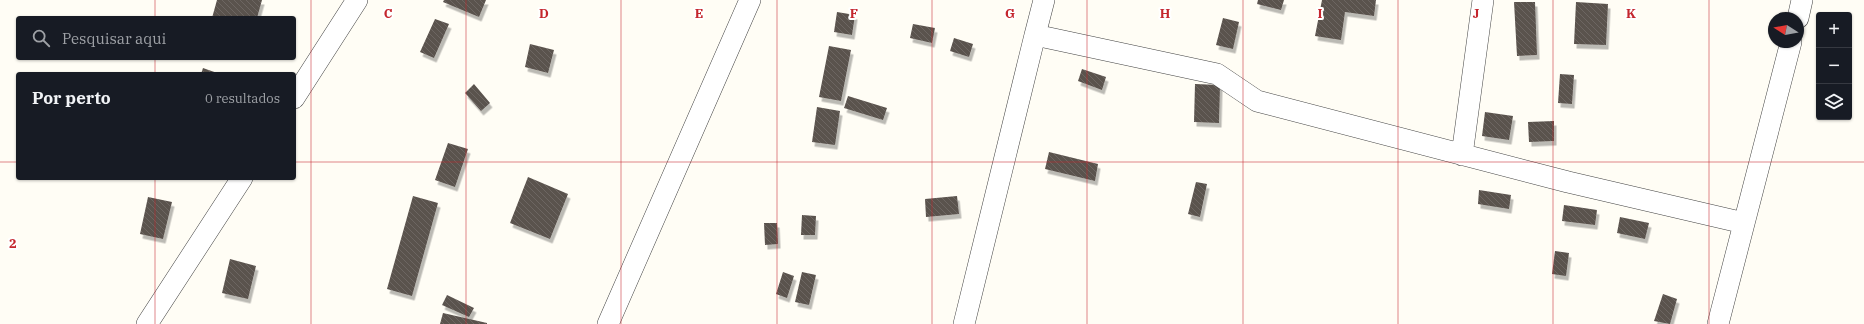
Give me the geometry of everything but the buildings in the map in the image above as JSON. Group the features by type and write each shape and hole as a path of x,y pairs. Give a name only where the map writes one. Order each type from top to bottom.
{"street":[{"path":"296,95 357,0"},
{"path":"608,324 750,0"},
{"path":"964,324 1044,0"},
{"path":"1462,154 1483,0"},
{"path":"1799,12 1802,0"},
{"path":"1035,35 1217,74 1257,101 1568,182 1744,223"},
{"path":"1718,324 1789,48"},
{"path":"147,324 241,180"}]}
